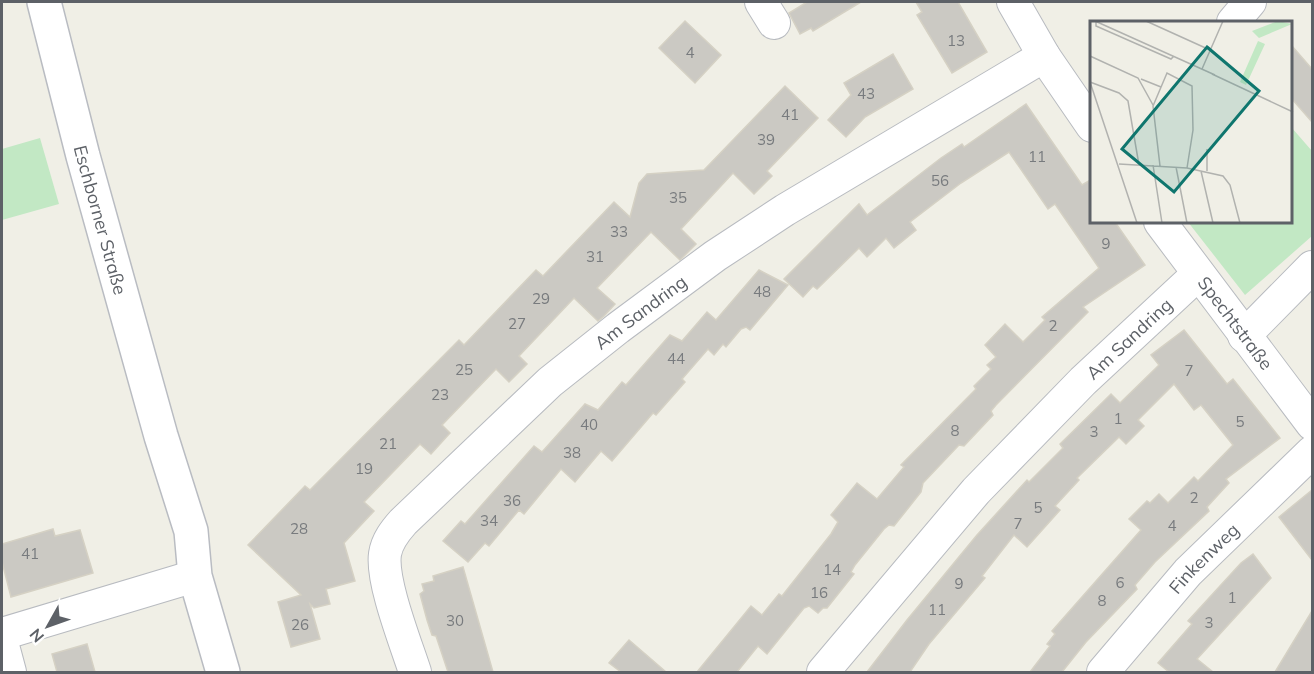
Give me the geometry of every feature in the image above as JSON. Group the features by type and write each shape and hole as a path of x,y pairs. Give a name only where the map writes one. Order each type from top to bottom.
{"street":[{"name":"Eschborner Straße","path":"44,2 83,156 161,436 192,531 195,576 223,672"},
{"path":"1013,2 1044,56 1090,123"},
{"path":"1234,21 1250,2"},
{"name":"Am Sandring","path":"415,672 385,572 385,553 392,535 428,498 550,382 715,256 785,210 1044,56"},
{"name":"Spechtstraße","path":"1161,224 1197,275 1312,424"},
{"path":"1244,336 1312,267"},
{"name":"Am Sandring","path":"823,672 976,491 1083,381 1197,275"},
{"name":"Finkenweg","path":"1103,672 1188,573 1312,452"},
{"path":"2,634 195,576"},
{"path":"2,642 10,672"}],"green space":[{"path":"1293,129 1312,151 1312,236 1245,295 1190,224 1293,224"},
{"path":"40,138 59,204 2,220 2,149"}],"building":[{"path":"807,2 861,2 813,31 811,28 800,34 789,13"},
{"path":"916,2 958,2 987,52 952,73 917,15 922,12"},
{"path":"685,21 721,55 695,83 659,48"},
{"path":"1293,47 1312,69 1312,122 1293,100"},
{"path":"893,54 913,89 865,117 846,137 828,120 851,95 844,83"},
{"path":"785,86 818,118 767,171 772,176 754,194 733,173 681,229 696,244 680,260 651,232 597,288 615,304 604,316 598,321 574,298 519,356 527,364 509,382 496,369 442,425 450,433 431,454 420,444 364,502 374,511 344,543 355,581 326,589 330,604 314,608 310,604 320,639 291,647 278,602 301,595 248,545 305,486 310,490 459,340 464,345 536,270 543,276 614,202 630,217 639,183 647,174 704,170"},
{"path":"1026,104 1082,185 1090,180 1090,224 1116,224 1145,265 1083,307 1088,312 996,405 991,411 993,415 964,446 959,445 923,483 921,492 894,526 889,525 884,529 855,565 851,572 854,574 827,608 823,608 818,613 809,606 804,608 767,654 758,646 737,672 697,672 751,606 762,615 779,594 782,596 831,534 838,522 831,515 857,483 877,499 904,467 901,465 976,389 974,386 991,369 987,365 996,357 985,345 1005,324 1023,342 1045,320 1042,317 1099,268 1055,204 1048,209 1009,152 961,183 910,222 916,230 894,248 886,238 867,257 859,248 817,289 813,286 803,297 784,279 859,204 867,215 941,158 962,144 964,147"},
{"path":"759,270 788,285 750,330 746,327 741,329 726,347 723,344 714,355 708,349 682,379 685,382 656,415 653,413 612,461 601,451 575,482 561,469 524,514 519,510 489,546 485,543 468,562 443,541 461,521 465,524 534,446 542,452 585,404 598,410 622,382 626,385 670,335 682,341 707,312 716,320"},
{"path":"1184,330 1227,384 1233,379 1280,438 1226,479 1229,483 1207,507 1209,511 1155,562 1135,585 1137,589 1086,642 1062,672 1030,672 1050,646 1047,644 1055,634 1052,631 1141,530 1129,519 1147,501 1150,503 1159,494 1168,503 1194,477 1198,481 1233,445 1201,405 1194,410 1174,384 1138,420 1144,426 1126,444 1119,437 1077,478 1079,480 1055,506 1060,510 1027,547 1014,535 982,576 985,578 929,644 910,672 867,672 977,535 1027,480 1029,482 1063,448 1060,444 1111,394 1120,403 1159,365 1151,355"},
{"path":"1312,490 1312,560 1279,517"},
{"path":"53,529 55,536 80,530 93,573 11,597 2,562 2,544"},
{"path":"1253,554 1271,578 1197,659 1213,672 1169,672 1158,663 1192,624 1188,621 1241,563"},
{"path":"463,567 493,672 448,672 436,636 432,635 427,620 420,594 424,591 422,584 434,581 433,576"},
{"path":"1312,611 1312,672 1275,672"},
{"path":"629,640 666,672 621,672 609,663"},
{"path":"87,644 95,672 57,672 52,654"}]}
